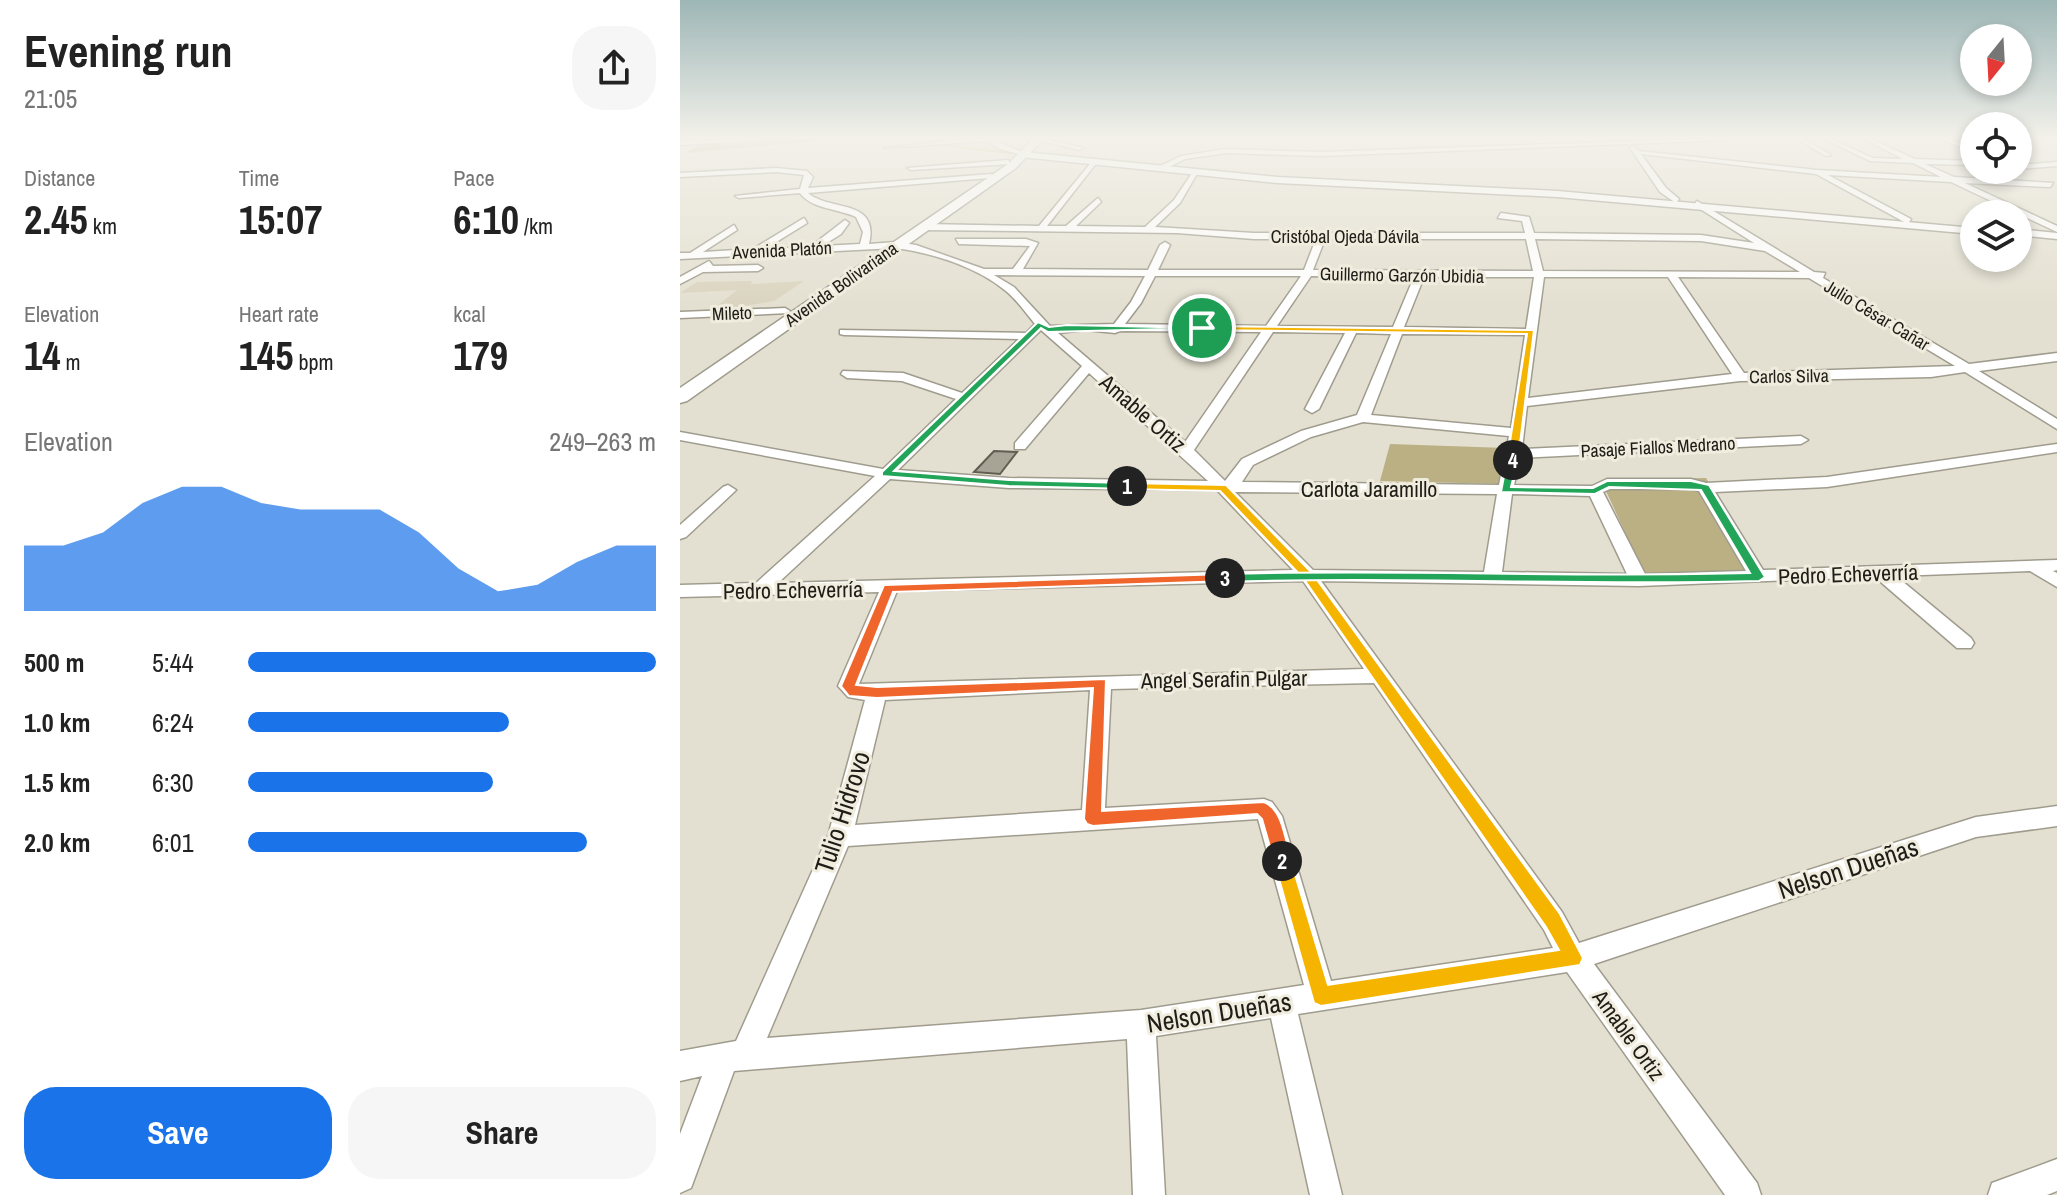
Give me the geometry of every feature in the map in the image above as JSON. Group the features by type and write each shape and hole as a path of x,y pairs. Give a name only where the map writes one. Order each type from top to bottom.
{"highway":[{"name":"Avenida Bolivariana","path":"680,397 962,195"},
{"name":"Avenida Bolivariana","path":"680,384 785,311 923,227 965,195"}],"main road":[{"path":"1567,195 1960,227"},
{"path":"1574,195 1676,201 1960,228"},
{"path":"2032,235 2057,238"}],"street":[{"path":"739,196 755,195"},
{"path":"806,195 811,201 856,214 867,222 869,232 864,246"},
{"path":"1042,227 1067,195"},
{"path":"1148,229 1181,195"},
{"path":"1669,195 1676,201"},
{"path":"1859,195 1908,221"},
{"path":"1984,195 2057,229"},
{"path":"1069,228 1098,200"},
{"name":"Julio César Cañar","path":"1704,205 1766,248 1816,275"},
{"name":"Julio César Cañar","path":"1704,205 1816,275 2057,413"},
{"path":"1492,578 1505,490 1514,454 1539,275 1526,219 1501,216"},
{"path":"755,251 804,221"},
{"path":"812,248 838,232 845,223"},
{"name":"Cristóbal Ojeda Dávila","path":"923,227 1148,229 1254,236 1688,237 1766,248"},
{"path":"691,255 734,228"},
{"path":"1186,451 1273,329 1307,274 1321,236"},
{"path":"959,241 1035,245 1016,272"},
{"path":"1115,330 1136,303 1165,245"},
{"name":"Avenida Platón","path":"680,256 890,246"},
{"name":"Amable Ortiz","path":"890,246 916,248 983,272 1010,289 1039,330 1089,366 1227,488 1308,575 1553,921 1573,958 1745,1195"},
{"path":"680,281 729,253"},
{"path":"701,269 758,268"},
{"name":"Guillermo Garzón Ubidia","path":"983,272 1419,276 1816,275"},
{"path":"1363,418 1419,276"},
{"path":"1672,276 1740,377"},
{"name":"Mileto","path":"680,315 785,311"},
{"path":"844,332 1067,327 1115,330 1531,332"},
{"path":"758,591 1039,330"},
{"path":"1312,409 1352,330"},
{"name":"Carlos Silva","path":"1521,403 1740,377 1931,373 2055,359"},
{"path":"1020,446 1089,366"},
{"name":"Julio César Cañar","path":"1974,367 2057,425"},
{"path":"847,374 903,377 964,398"},
{"path":"1227,488 1247,462 1306,434 1363,418 1517,433"},
{"name":"Carlota Jaramillo","path":"680,436 886,474 1009,483 1227,488 1595,491 1607,484 1691,484 1705,488 1827,482 2057,448"},
{"name":"Pasaje Fiallos Medrano","path":"1514,454 1801,440"},
{"path":"1705,488 1759,577"},
{"path":"680,534 728,490"},
{"path":"1595,491 1639,580"},
{"name":"Pedro Echeverría","path":"680,591 1308,575 1639,580 2057,565"},
{"path":"2036,568 2057,581"},
{"path":"1881,573 1964,643"},
{"path":"877,693 855,692 848,686 889,588"},
{"name":"Angel Serafin Pulgar","path":"877,693 1101,682 1380,676"},
{"path":"1093,819 1101,682"},
{"name":"Tulio Hidrovo","path":"680,1177 840,836 877,693"},
{"path":"840,836 1264,809 1270,816 1321,996"},
{"name":"Nelson Dueñas","path":"680,1066 735,1056 1141,1024 1573,958 1976,827 2057,816"},
{"path":"1281,1002 1326,1195"},
{"path":"1141,1024 1149,1195"},
{"path":"2004,1195 2057,1175"}],"shaded area":[{"path":"752,281 751,284 804,281 774,301 726,309 713,309 737,290 680,293 697,282"},
{"path":"1390,444 1506,448 1502,484 1380,481"},
{"path":"1706,478 1765,571 1644,574 1601,480"}],"building":[{"path":"994,451 1017,452 1000,474 974,472"}],"route":[{"path":"1202,328 1115,330 1067,327 1048,330 1041,324 886,474 1009,483 1223,488 1308,575 1553,921 1573,958 1321,996 1270,816 1264,809 1257,807 1093,819 1101,682 877,693 850,690 848,686 889,588 1308,575 1639,580 1759,577 1705,488 1691,484 1607,484 1595,491 1505,490 1514,454 1531,332 1202,328"}]}
